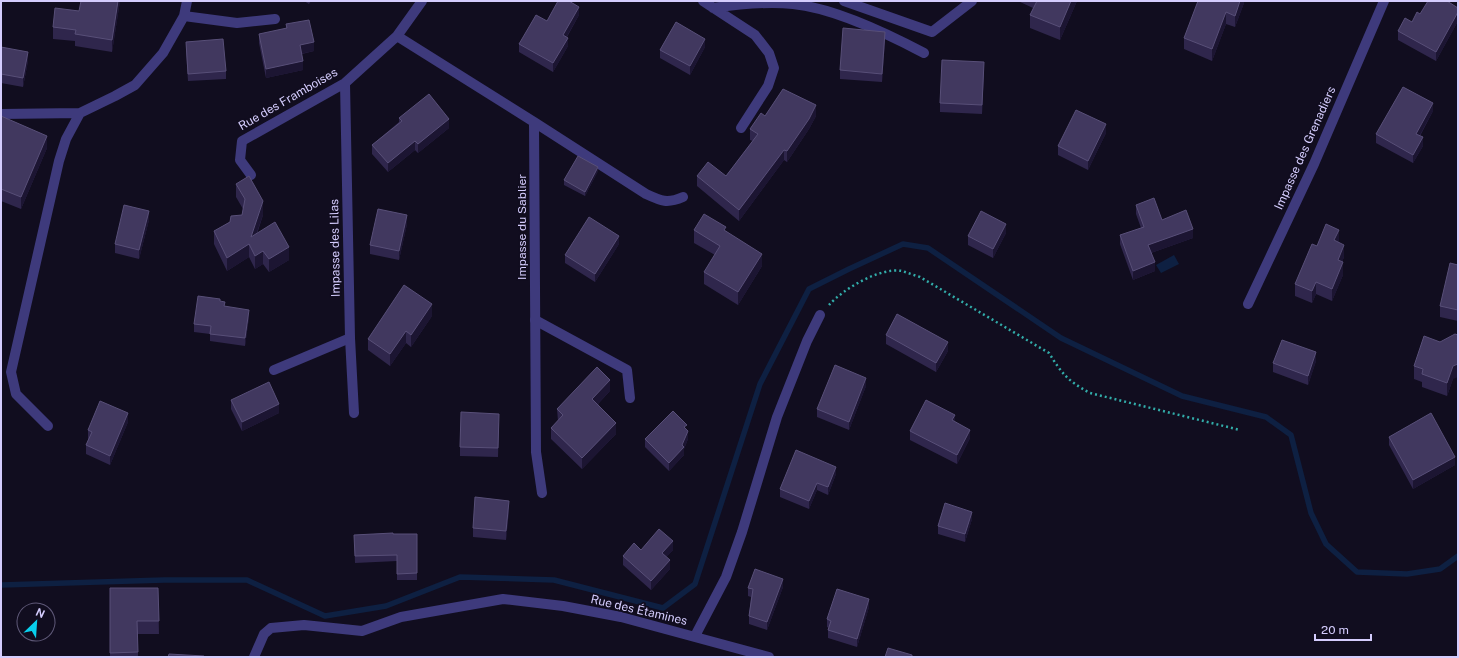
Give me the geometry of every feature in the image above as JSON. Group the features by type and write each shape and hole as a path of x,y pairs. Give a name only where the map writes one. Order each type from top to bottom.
{"street":[{"path":"1,114 80,113 115,96 135,84 163,53 184,16 187,1"},
{"name":"Rue des Framboises","path":"251,175 240,160 242,141 345,83 397,36 422,1"},
{"path":"703,1 755,35 769,53 774,68 768,86 741,128"},
{"path":"844,1 932,32 972,1"},
{"name":"Impasse des Grenadiers","path":"1248,304 1314,164 1384,1"},
{"path":"713,8 760,3 794,4 823,10 898,39 924,54"},
{"path":"184,16 237,23 276,19"},
{"path":"397,36 646,194 662,201 674,201 683,197"},
{"name":"Impasse des Lilas","path":"345,83 350,338 354,413"},
{"path":"48,426 16,394 11,372 59,161 66,139 80,113"},
{"name":"Impasse du Sablier","path":"534,122 536,452 542,493"},
{"name":"Rue des Étamines","path":"254,657 264,634 271,628 304,625 362,631 401,617 503,599 563,606 621,617 695,636 726,577 742,532 777,418 804,348 820,315"},
{"path":"535,320 627,370 630,398"},
{"path":"274,370 350,338"},
{"path":"695,636 769,657"}],"path":[{"path":"820,315 835,298 862,281 879,274 901,271 920,277 1050,353 1060,370 1073,384 1090,393 1240,430"}],"water":[{"path":"1174,255 1179,264 1161,273 1156,265"}],"building":[{"path":"81,1 118,1 112,40 75,34 76,30 53,27 55,8 79,11"},
{"path":"558,1 569,1 579,7 563,35 568,38 553,63 519,44 536,15 547,21"},
{"path":"1037,1 1071,1 1060,27 1030,15"},
{"path":"1198,1 1240,1 1235,16 1226,12 1212,49 1184,38"},
{"path":"1428,1 1447,1 1458,8 1458,12 1436,52 1398,31 1405,18 1412,22 1417,12 1420,14"},
{"path":"309,20 314,42 300,45 303,61 266,69 259,34 287,28 286,24"},
{"path":"676,22 705,39 690,66 660,50"},
{"path":"843,28 885,32 882,74 840,70"},
{"path":"223,39 226,71 188,74 186,42"},
{"path":"1,47 28,52 23,78 1,74"},
{"path":"942,60 984,62 982,105 940,103"},
{"path":"1403,87 1433,103 1416,134 1423,137 1413,155 1376,134"},
{"path":"783,89 816,105 809,119 787,151 784,150 739,210 697,176 708,162 726,176 758,134 750,129 761,113 765,116"},
{"path":"429,94 449,119 418,144 415,141 388,163 372,145 402,121 399,118"},
{"path":"1076,110 1106,124 1088,161 1058,146"},
{"path":"1,116 47,136 21,197 1,189"},
{"path":"578,156 598,167 585,192 564,180"},
{"path":"249,176 263,201 251,237 275,222 289,247 269,259 263,251 255,256 249,244 227,258 214,231 230,222 231,216 242,215 245,199 236,184"},
{"path":"1154,198 1162,220 1186,210 1193,229 1148,245 1155,262 1133,271 1120,235 1144,227 1136,205"},
{"path":"124,205 149,211 139,250 115,244"},
{"path":"378,209 407,215 399,251 370,245"},
{"path":"981,211 1006,224 993,249 968,236"},
{"path":"704,214 726,227 724,230 762,254 738,292 704,272 720,246 694,230"},
{"path":"589,217 619,236 595,274 565,255"},
{"path":"1326,224 1339,230 1334,240 1344,245 1338,260 1343,262 1332,289 1316,282 1312,291 1295,284 1312,244 1317,246"},
{"path":"1450,263 1458,265 1458,310 1440,306"},
{"path":"404,285 432,304 411,335 406,331 390,354 368,339"},
{"path":"198,296 220,299 220,301 225,302 224,306 249,310 245,338 210,334 211,326 194,324"},
{"path":"897,314 948,342 936,363 886,335"},
{"path":"1455,334 1458,335 1458,364 1453,366 1447,383 1422,374 1423,369 1414,366 1424,336 1440,342"},
{"path":"1282,340 1316,352 1308,376 1273,363"},
{"path":"835,365 866,378 849,422 817,409"},
{"path":"597,367 610,380 592,399 616,423 582,458 551,428 563,415 557,409"},
{"path":"269,382 279,404 242,422 231,400"},
{"path":"926,400 955,415 952,420 970,430 957,455 910,431"},
{"path":"100,401 128,413 110,456 86,445 92,432 88,430"},
{"path":"673,411 687,425 684,427 688,431 682,445 684,447 669,463 645,439"},
{"path":"461,412 499,414 498,448 460,447"},
{"path":"1431,413 1455,457 1413,480 1389,437"},
{"path":"796,450 836,467 828,487 817,483 809,501 780,489"},
{"path":"475,497 509,501 506,531 473,528"},
{"path":"945,503 972,512 965,534 938,526"},
{"path":"659,529 673,541 662,553 670,560 651,581 623,556 634,543 641,550"},
{"path":"393,533 417,534 417,573 397,574 397,555 355,556 354,535"},
{"path":"755,569 783,579 767,622 749,616 753,589 748,588"},
{"path":"110,588 158,588 159,621 137,621 138,652 110,653"},
{"path":"837,589 869,599 857,639 828,630 831,621 827,619"},
{"path":"888,648 912,655 912,657 885,657"},
{"path":"169,654 204,656 204,657 168,657"}],"waterway":[{"path":"1,585 164,580 247,580 325,616 386,606 460,577 554,580 663,608 695,584 760,384 809,289 903,244 928,248 1061,338 1182,396 1266,417 1291,435 1311,513 1326,544 1357,572 1407,574 1440,569 1458,556"}]}
